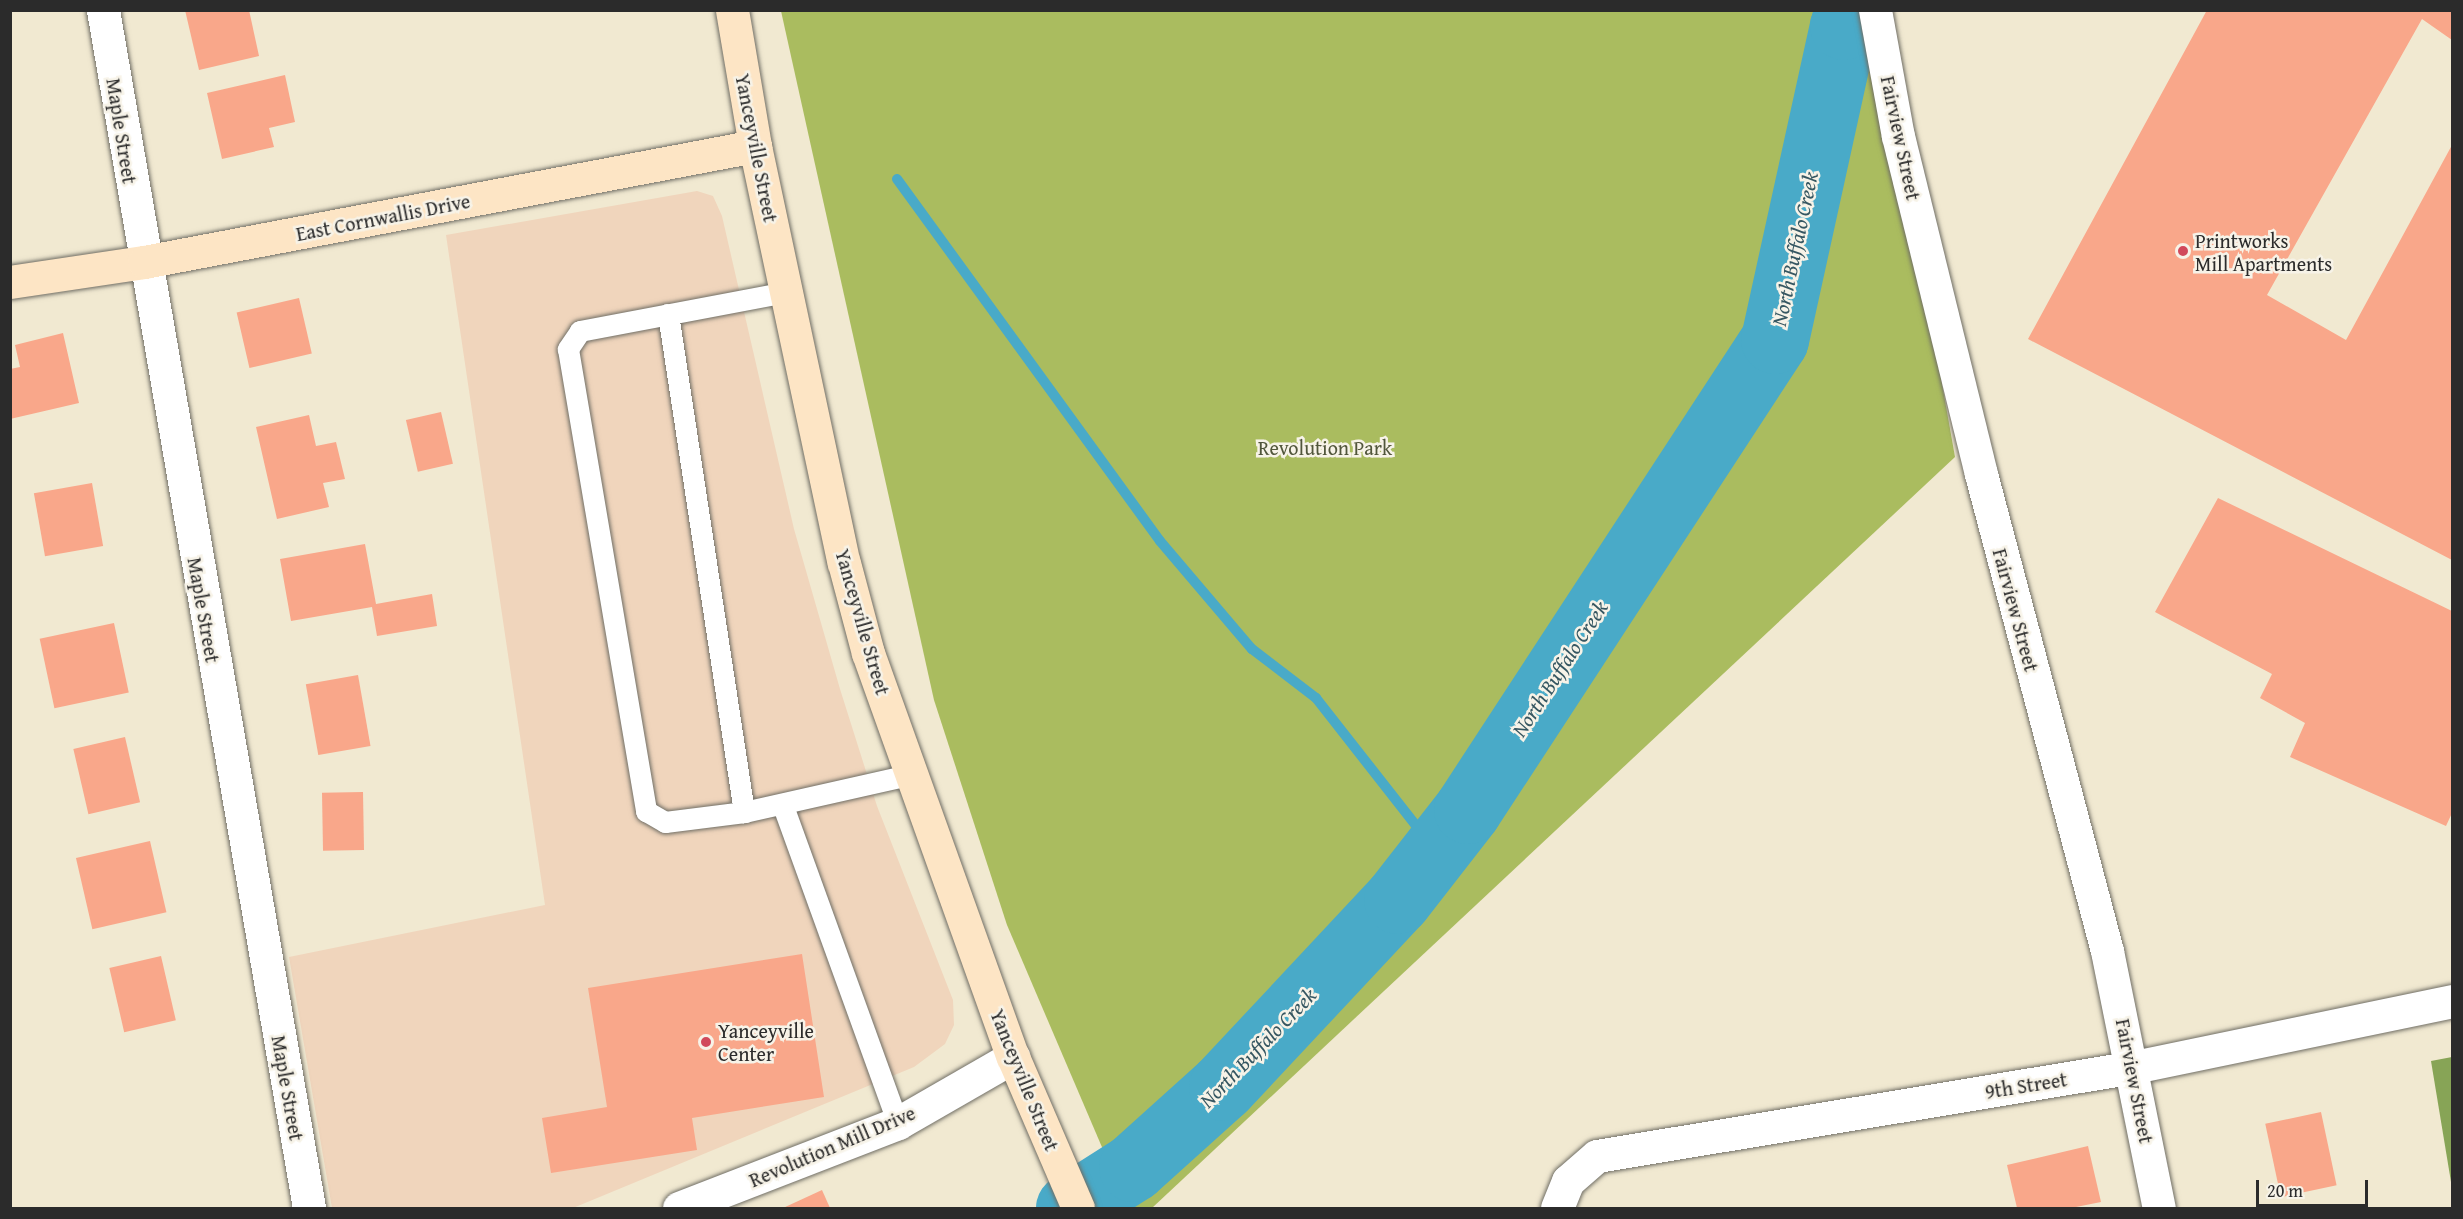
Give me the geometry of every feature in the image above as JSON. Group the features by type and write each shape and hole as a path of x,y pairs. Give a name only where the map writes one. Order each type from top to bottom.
{"main road":[{"name":"Yanceyville Street","path":"732,10 755,146 844,563 912,774 1013,1057 1078,1209"},
{"name":"East Cornwallis Drive","path":"10,282 144,262 755,146"}],"street":[{"name":"Maple Street","path":"102,10 309,1209"},
{"name":"Fairview Street","path":"1875,10 1981,474 2134,1067 2159,1209"},
{"name":"9th Street","path":"1557,1209 1568,1181 1597,1156 2134,1067 2452,1001"},
{"name":"Revolution Mill Drive","path":"679,1209 898,1123 1013,1057"}],"lane":[{"path":"786,292 580,331 568,349 646,811 666,822 744,812 783,806 912,774"},
{"path":"668,314 744,812"},
{"path":"783,806 898,1123"}],"shaded area":[{"path":"697,191 713,196 722,216 794,529 840,689 877,806 953,1000 954,1025 945,1044 914,1067 573,1208 332,1208 289,957 545,905 446,235"}],"green space":[{"name":"Revolution Park","path":"781,11 1868,11 1898,136 1955,457 1152,1208 1128,1208 1007,925 934,700"},
{"path":"2452,1057 2452,1188 2431,1061"}],"building":[{"path":"185,10 249,10 259,56 199,70"},
{"name":"Printworks Mill Apartments","path":"2207,10 2452,10 2452,40 2422,19 2267,295 2346,340 2452,145 2452,560 2028,339"},
{"path":"285,75 295,122 269,128 274,147 222,159 207,93"},
{"path":"299,298 312,354 249,368 237,312"},
{"path":"63,333 79,403 10,419 10,369 20,367 15,345"},
{"path":"441,412 453,464 418,472 406,420"},
{"path":"309,415 316,446 336,442 345,479 323,483 329,507 277,519 256,427"},
{"path":"92,483 103,546 45,556 34,493"},
{"path":"2218,498 2452,611 2452,813 2446,826 2290,757 2305,723 2260,698 2272,674 2155,612"},
{"path":"365,544 376,604 432,594 437,626 377,636 372,607 291,621 280,559"},
{"path":"114,623 129,692 54,708 40,639"},
{"path":"358,675 371,746 318,755 306,684"},
{"path":"125,737 140,802 88,814 73,749"},
{"path":"363,792 364,850 323,851 322,793"},
{"path":"150,841 166,912 92,929 76,858"},
{"name":"Yanceyville Center","path":"802,954 824,1097 692,1118 697,1150 551,1173 542,1118 607,1107 588,988"},
{"path":"161,956 176,1020 124,1032 109,968"},
{"path":"2321,1112 2337,1185 2281,1197 2265,1124"},
{"path":"2088,1146 2101,1202 2071,1208 2017,1208 2007,1165"},
{"path":"822,1190 830,1208 783,1208"}],"waterway":[{"name":"North Buffalo Creek","path":"1070,1208 1133,1168 1223,1087 1398,900 1468,810 1775,340 1844,26 1855,10"},
{"path":"897,179 1160,541 1252,649 1316,698 1435,850"}],"place":[{"name":"Printworks Mill Apartments","path":"2183,251"},
{"name":"Yanceyville Center","path":"706,1042"}]}
